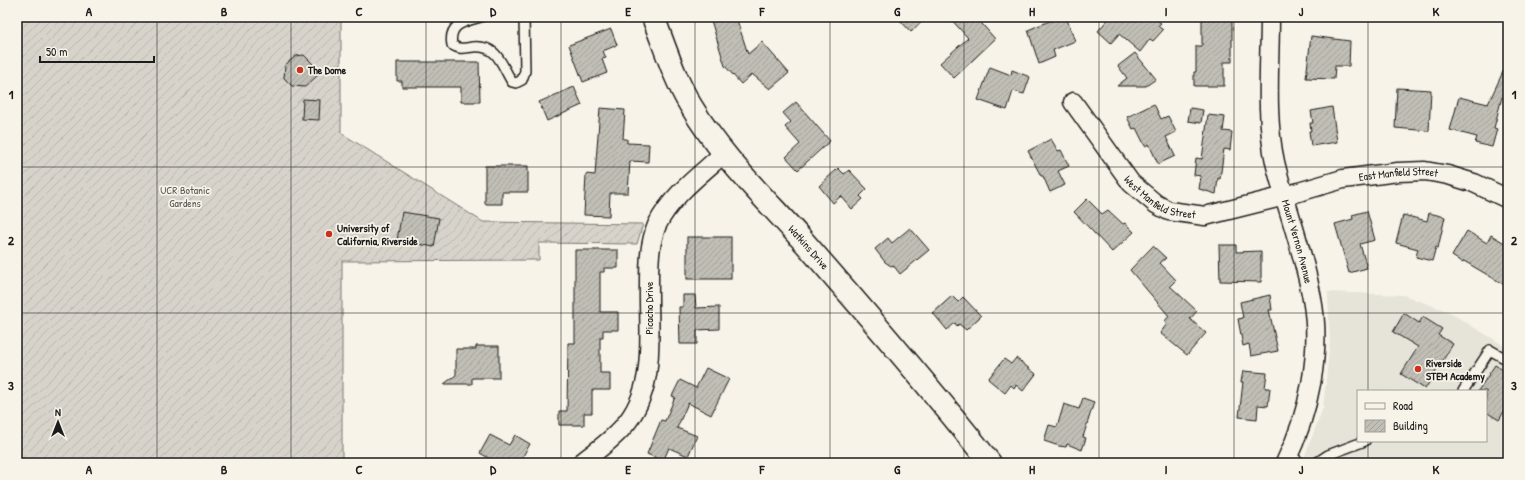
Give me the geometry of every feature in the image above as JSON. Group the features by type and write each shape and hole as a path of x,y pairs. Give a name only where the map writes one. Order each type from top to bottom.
{"main road":[{"name":"Watkins Drive","path":"653,17 672,69 690,105 723,154 814,254 961,426 990,463"}],"street":[{"name":"Mount Vernon Avenue","path":"1270,17 1271,125 1275,161 1303,258 1316,324 1312,384 1292,460"},
{"name":"West Manfield Street","path":"1073,102 1131,183 1152,201 1169,211 1205,216 1285,196"},
{"name":"Picacho Drive","path":"582,463 624,426 638,406 645,388 649,366 649,256 657,225 680,192 723,154"},
{"name":"East Manfield Street","path":"1285,196 1342,179 1376,174 1425,171 1448,175 1474,183 1508,199"}],"lane":[{"path":"481,17 460,23 453,30 450,38 452,45 462,49 474,47 487,49 497,55 512,82 516,83 522,80 526,71 524,17"},
{"path":"1464,390 1490,350 1508,360"},
{"path":"1316,463 1328,455 1362,442"}],"shaded area":[{"name":"Riverside STEM Academy","path":"1328,292 1403,295 1447,311 1508,348 1508,463 1302,463 1323,408 1330,342"}],"green space":[{"name":"UCR Botanic Gardens","path":"17,17 341,17 341,133 483,222 643,224 637,244 539,243 539,260 342,261 342,463 17,463"}],"building":[{"path":"710,17 736,17 748,54 762,42 789,73 770,89 752,74 741,84 725,66"},
{"path":"897,17 927,17 911,32"},
{"path":"949,17 976,17 995,39 954,78 940,63 968,38"},
{"path":"1051,17 1066,17 1075,41 1053,50 1055,57 1039,64 1028,30 1052,20"},
{"path":"1110,17 1153,17 1161,23 1158,26 1163,30 1153,41 1150,39 1140,52 1119,34 1111,43 1098,31"},
{"path":"1202,17 1232,17 1232,62 1224,62 1224,86 1194,86 1194,72 1196,72 1196,46 1202,46"},
{"path":"611,29 617,45 603,51 606,58 602,59 607,73 583,82 569,45"},
{"path":"1311,36 1350,41 1349,66 1335,66 1334,79 1306,78"},
{"path":"1135,53 1156,79 1146,86 1117,86 1127,78 1118,66"},
{"name":"The Dome","path":"304,55 315,66 318,75 305,87 292,86 284,78 285,65 296,56"},
{"path":"1508,61 1508,100 1502,97 1494,128 1497,129 1492,147 1475,143 1477,137 1450,130 1459,97 1488,104"},
{"path":"397,62 479,62 480,102 461,102 461,87 402,87 402,81 397,81"},
{"path":"990,67 1011,75 1012,70 1030,77 1024,94 1013,91 1007,110 978,100"},
{"path":"574,87 582,105 547,121 539,102"},
{"path":"1397,88 1431,90 1429,131 1395,128"},
{"path":"303,99 320,100 319,120 302,119"},
{"path":"796,102 830,141 798,170 786,157 800,144 785,127 791,122 783,113"},
{"path":"1154,104 1161,119 1168,116 1176,132 1166,137 1175,156 1158,164 1149,144 1145,146 1136,128 1133,129 1127,117"},
{"path":"1332,107 1337,142 1311,146 1309,131 1311,131 1310,123 1313,123 1311,111"},
{"path":"600,108 625,110 623,139 627,139 627,143 649,144 648,162 630,161 628,193 610,193 609,216 584,215 586,174 595,175"},
{"path":"1190,108 1203,110 1201,123 1188,121"},
{"path":"1208,115 1225,117 1223,131 1232,132 1230,150 1224,149 1220,179 1218,178 1216,194 1199,189 1201,176 1194,175 1196,158 1202,159"},
{"path":"1051,139 1058,151 1061,150 1069,166 1058,171 1065,185 1050,192 1043,176 1041,176 1028,151"},
{"path":"485,166 528,166 528,192 502,192 502,204 485,204"},
{"path":"838,168 844,174 849,170 867,189 860,196 863,199 852,209 841,196 833,203 819,186"},
{"path":"1087,199 1102,214 1108,210 1134,232 1112,252 1074,212"},
{"path":"1367,211 1375,240 1360,244 1367,268 1349,273 1335,224 1353,219 1352,215"},
{"path":"402,212 439,218 434,247 397,240"},
{"path":"1429,213 1445,217 1438,248 1436,247 1432,261 1416,257 1418,249 1396,243 1403,215 1427,221"},
{"path":"910,228 929,250 900,274 893,265 891,266 885,262 875,249 888,238 892,243"},
{"path":"1467,231 1487,243 1491,235 1508,245 1508,287 1464,261 1463,263 1452,256"},
{"path":"687,237 731,237 731,279 687,279"},
{"path":"1219,245 1236,245 1236,252 1261,251 1261,282 1220,281"},
{"path":"1153,246 1166,258 1160,263 1176,280 1170,286 1197,311 1190,319 1206,333 1187,355 1160,333 1167,324 1165,321 1169,316 1130,270"},
{"path":"575,250 618,250 618,268 604,268 604,272 600,272 600,312 618,312 618,330 603,330 603,337 600,337 600,373 610,373 610,390 592,390 592,413 584,413 584,425 559,425 559,411 567,411 568,343 575,343"},
{"path":"683,295 695,295 696,308 719,307 719,329 697,330 697,344 680,344 679,307 683,307"},
{"path":"1270,295 1272,310 1269,310 1278,351 1251,356 1249,344 1243,346 1238,319 1243,318 1240,302"},
{"path":"952,296 958,302 963,297 981,316 966,330 959,324 957,326 955,323 947,330 933,313"},
{"name":"Riverside STEM Academy","path":"1404,313 1419,323 1423,317 1442,329 1438,335 1453,344 1425,389 1401,374 1418,347 1393,332"},
{"path":"476,346 499,346 499,378 472,378 472,384 444,384 456,375 456,349 476,349"},
{"path":"1016,358 1036,374 1023,391 1016,385 1014,388 1011,385 1005,393 988,379 1004,359 1011,364"},
{"path":"1495,365 1508,373 1508,405 1499,420 1487,413 1487,390 1479,390"},
{"path":"706,368 729,379 711,415 688,403 677,428 697,436 688,456 669,448 663,461 647,454 661,420 665,421 675,397 672,396 680,380 696,388"},
{"path":"1243,371 1267,373 1265,388 1270,388 1268,406 1258,405 1257,419 1239,417"},
{"path":"1083,398 1094,402 1083,437 1086,438 1082,450 1067,444 1066,447 1044,441 1049,425 1057,427 1064,404 1079,409"},
{"path":"490,435 509,445 515,435 530,444 519,463 497,463 480,453"}],"place":[{"name":"The Dome","path":"300,70"},
{"name":"University of California, Riverside","path":"329,234"},
{"name":"Riverside STEM Academy","path":"1418,369"}]}
